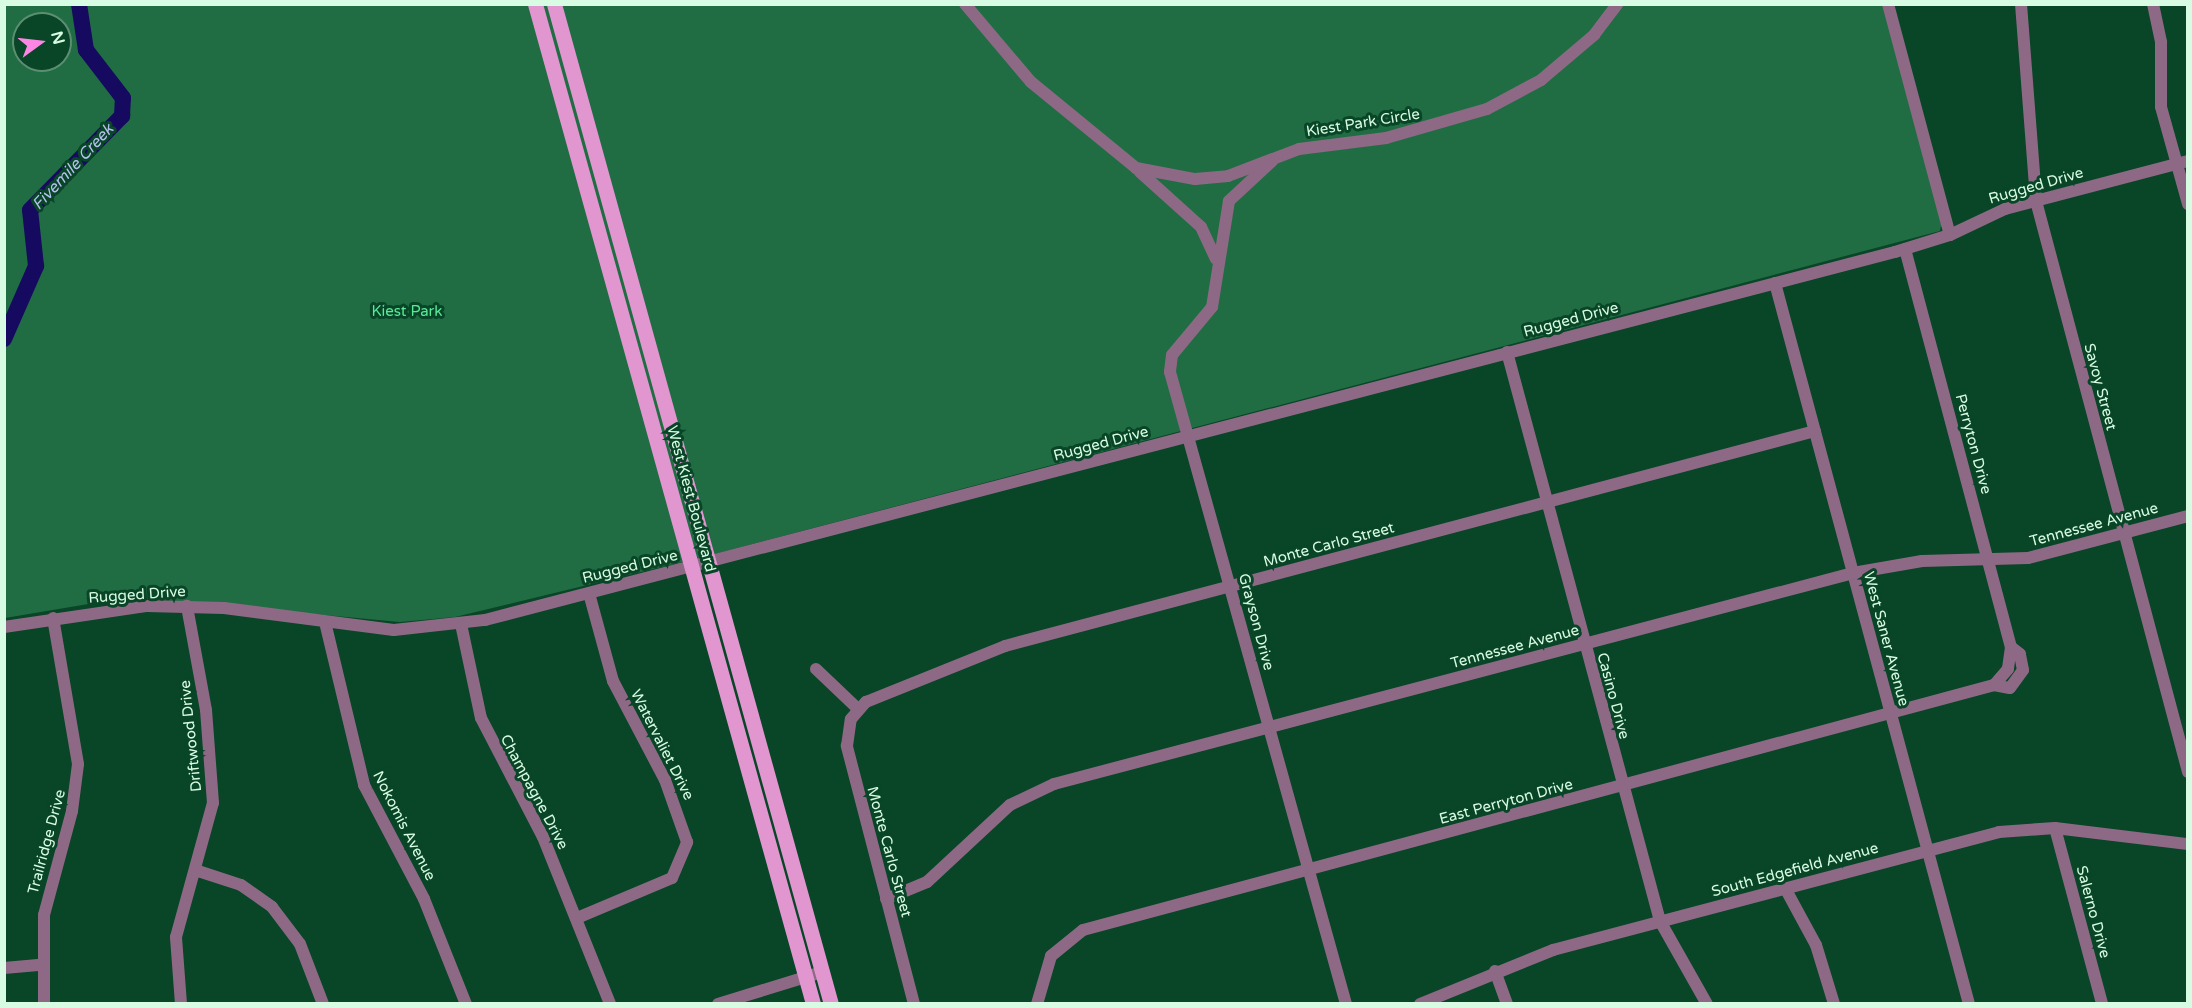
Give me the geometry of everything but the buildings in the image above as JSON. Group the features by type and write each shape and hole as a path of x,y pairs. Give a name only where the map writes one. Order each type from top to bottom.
{"main road":[{"name":"West Kiest Boulevard","path":"535,4 813,1004"},
{"name":"West Kiest Boulevard","path":"554,4 764,769 831,1004"},
{"path":"748,774 764,769"}],"street":[{"name":"Kiest Park Circle","path":"965,4 1031,81 1136,168 1177,178 1212,178 1272,160 1299,149 1386,138 1487,110 1541,80 1594,35 1617,4"},
{"path":"1888,4 1950,235"},
{"name":"Savoy Street","path":"2021,4 2036,201 2187,772"},
{"path":"2153,4 2161,42 2158,90 2182,162 2187,204"},
{"name":"Grayson Drive","path":"1272,160 1229,201 1217,260 1212,307 1170,362 1305,869 1346,1004"},
{"name":"Rugged Drive","path":"4,627 120,608 187,606 394,630 460,624 589,593 1905,249 1950,235 1991,214 2182,162"},
{"path":"1136,168 1201,227 1217,260"},
{"name":"Perryton Drive","path":"1905,249 2011,647 2023,661 2021,678"},
{"name":"West Saner Avenue","path":"1775,283 1969,1004"},
{"name":"Casino Drive","path":"1507,352 1622,787 1660,921 1707,1004"},
{"name":"Monte Carlo Street","path":"914,1004 847,746 858,709 881,693 1005,646 1815,431"},
{"name":"Tennessee Avenue","path":"886,899 927,882 992,819 1028,795 1268,728 1853,573 1892,564 2028,558 2187,516"},
{"name":"Watervaliet Drive","path":"577,918 672,878 687,842 665,780 613,681 589,593"},
{"name":"Driftwood Drive","path":"181,1004 176,937 213,803 212,772 187,606"},
{"name":"Trailridge Drive","path":"44,1004 41,966 49,890 77,789 75,737 53,618"},
{"name":"Nokomis Avenue","path":"325,622 364,785 424,899 466,1004"},
{"name":"Champagne Drive","path":"460,624 481,718 543,837 610,1004"},
{"path":"1994,685 2008,669 2011,647"},
{"path":"816,669 858,709"},
{"name":"East Perryton Drive","path":"1037,1004 1051,956 1083,930 1305,869 1622,787 1994,685 2010,688 2021,678"},
{"name":"South Edgefield Avenue","path":"1420,1004 1494,971 1660,921 1999,832 2055,828 2187,844"},
{"name":"Salerno Drive","path":"2055,828 2102,1004"},
{"path":"195,870 241,885 272,907 300,944 323,1004"},
{"path":"1785,888 1816,945 1834,1004"},
{"path":"4,968 41,966"},
{"path":"1494,971 1507,1004"},
{"path":"718,1004 822,972"}],"green space":[{"name":"Kiest Park","path":"5,5 1884,5 1942,221 1940,231 711,555 455,617 400,622 130,597 5,618"}],"waterway":[{"name":"Fivemile Creek","path":"4,339 36,266 30,210 122,116 123,98 86,50 79,4"}]}
